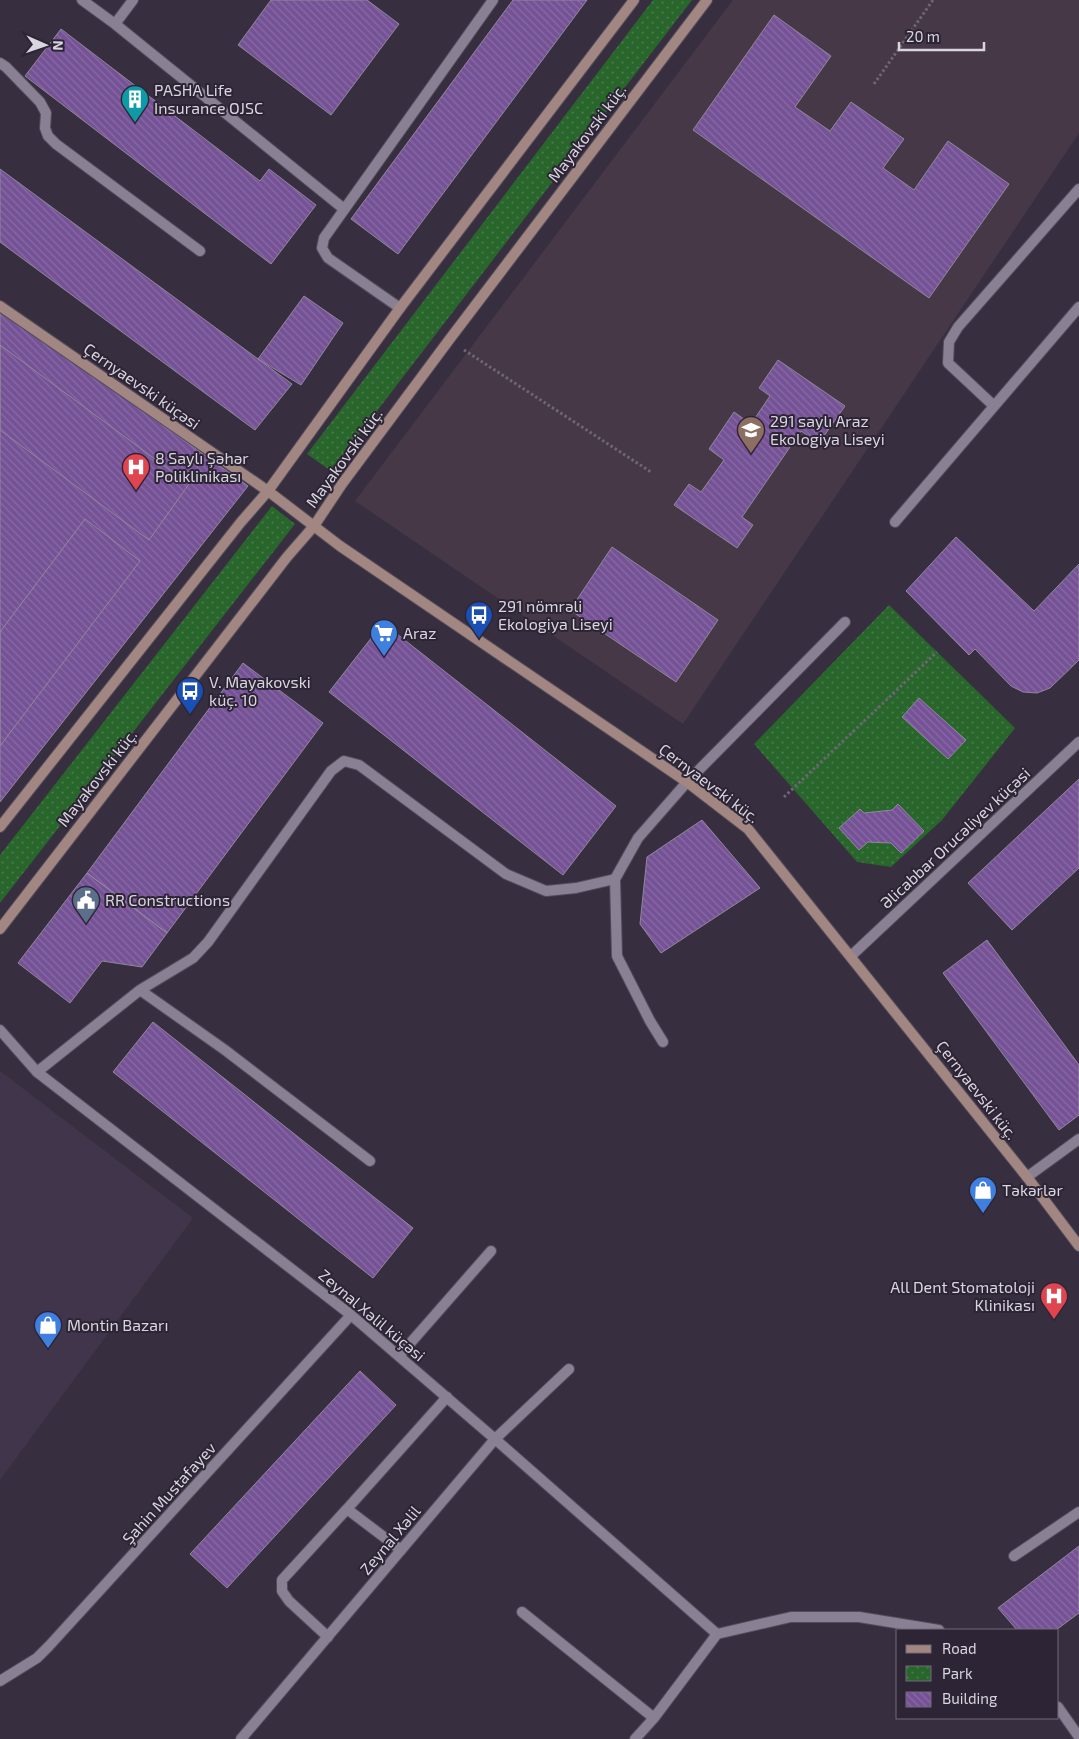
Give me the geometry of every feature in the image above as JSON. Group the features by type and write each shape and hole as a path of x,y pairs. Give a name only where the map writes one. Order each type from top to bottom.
{"street":[{"path":"82,0 115,24 344,209"},
{"path":"115,24 133,0"},
{"path":"400,308 328,258 322,248 324,238 493,0"},
{"path":"0,827 268,491 400,308 634,0"},
{"name":"Mayakovski küç.","path":"0,929 287,557 314,526 342,484 449,340 707,0"},
{"path":"0,63 40,102 46,113 45,128 48,136 56,144 200,251"},
{"path":"994,406 948,363 949,342 958,327 1079,189"},
{"name":"Çernyaevski küçəsi","path":"0,306 268,491 314,526"},
{"path":"895,522 1079,307"},
{"name":"Çernyaevski küç.","path":"314,526 340,546 687,782 748,828 1027,1177 1079,1246"},
{"path":"663,1042 650,1022 617,956 615,879 638,838 687,782 845,622"},
{"name":"Əlicabbar Orucəliyev küçəsi","path":"851,956 1079,742"},
{"path":"37,1072 140,990 193,958 208,942 331,771 344,762 359,765 506,874 546,891 576,888 615,879"},
{"path":"140,990 225,1050 370,1161"},
{"name":"Zeynal Xəlil küçəsi","path":"0,1030 37,1072 351,1315 495,1438 717,1634"},
{"path":"1027,1177 1079,1139"},
{"path":"399,1356 490,1251"},
{"name":"Şahin Mustafayev","path":"0,1681 37,1658 49,1646 351,1315"},
{"name":"Zeynal Xəlil","path":"241,1739 495,1438 569,1369"},
{"path":"328,1637 289,1601 282,1591 282,1580 446,1397"},
{"path":"347,1509 401,1550"},
{"path":"1014,1556 1079,1512"},
{"path":"522,1612 654,1718"},
{"path":"634,1739 654,1718 717,1634 791,1617 859,1617 933,1629"},
{"path":"1059,1708 1079,1737"}],"path":[{"path":"874,84 933,0"},
{"path":"449,340 651,472"},
{"path":"784,797 937,652"}],"shaded area":[{"path":"733,0 1079,0 1079,133 683,724 355,501"},
{"name":"Montin Bazarı","path":"0,1071 193,1218 0,1480"}],"green space":[{"path":"653,0 692,0 331,471 307,454"},
{"path":"272,506 295,524 0,903 0,855"},
{"path":"889,605 1015,728 942,820 891,867 857,862 754,744"}],"building":[{"path":"271,0 367,0 399,24 331,115 238,45"},
{"path":"513,0 587,0 398,254 351,219"},
{"path":"774,15 831,56 795,107 830,131 851,102 904,139 883,168 914,190 948,141 1009,184 929,298 693,130"},
{"name":"PASHA Life Insurance OJSC","path":"61,29 260,181 269,169 316,205 271,264 25,76"},
{"path":"0,169 292,384 255,430 0,242"},
{"path":"304,296 343,323 301,385 258,359"},
{"path":"0,309 248,486 0,802"},
{"path":"0,345 189,484 149,540 0,430"},
{"name":"291 saylı Araz Ekologiya Liseyi","path":"778,360 845,406 819,443 801,431 742,517 753,525 737,548 674,505 689,484 701,492 724,460 709,449 734,412 751,424 770,396 759,388"},
{"path":"85,519 140,561 0,746 0,632"},
{"path":"956,537 1034,611 1079,564 1079,660 1050,688 1037,693 1023,692 1011,686 975,649 969,655 906,591"},
{"path":"612,547 718,620 676,682 570,610"},
{"path":"383,623 616,806 563,875 329,692"},
{"path":"243,663 323,723 167,933 87,873"},
{"path":"919,698 966,740 948,759 902,717"},
{"path":"1079,779 1079,868 1012,930 968,883"},
{"path":"898,804 924,831 901,853 891,843 868,842 859,850 839,828 860,809 864,813 892,810"},
{"path":"702,820 760,888 661,953 640,924 647,857"},
{"path":"87,873 167,933 142,967 102,961 70,1003 18,963"},
{"path":"987,940 1079,1065 1079,1115 1059,1130 943,973"},
{"path":"153,1022 413,1228 373,1278 113,1072"},
{"path":"360,1371 396,1405 227,1588 190,1554"},
{"path":"1079,1546 1079,1613 1057,1629 1016,1629 998,1608"}],"place":[{"name":"PASHA Life Insurance OJSC","path":"135,123"},
{"name":"291 saylı Araz Ekologiya Liseyi","path":"751,454"},
{"name":"8 Saylı Şəhər Poliklinikası","path":"136,491"},
{"name":"291 nömrəli Ekologiya Liseyi","path":"479,639"},
{"name":"Araz","path":"384,657"},
{"name":"V. Mayakovski küç. 10","path":"190,715"},
{"name":"RR Constructions","path":"86,924"},
{"name":"Təkərlər","path":"983,1214"},
{"name":"All Dent Stomatoloji Klinikası","path":"1054,1320"},
{"name":"Montin Bazarı","path":"48,1349"}]}
